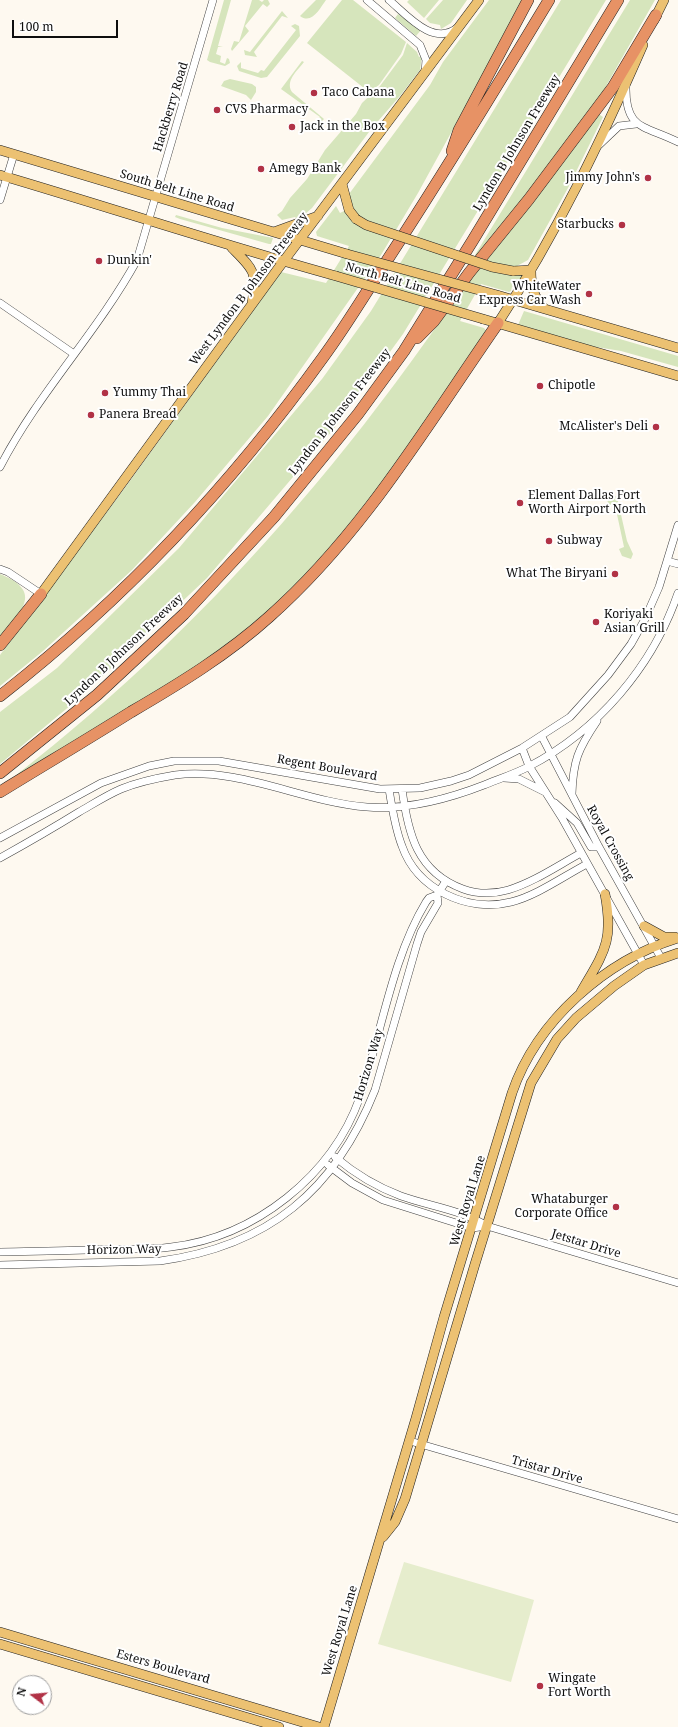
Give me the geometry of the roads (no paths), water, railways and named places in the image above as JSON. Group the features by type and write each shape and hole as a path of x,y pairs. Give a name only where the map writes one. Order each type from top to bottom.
{"highway":[{"path":"444,172 459,130 528,0"},
{"path":"0,696 42,663 120,591 191,518 258,442 326,354 444,172 549,0"},
{"name":"Lyndon B Johnson Freeway","path":"0,773 98,695 184,614 274,517 358,414 404,351 618,0"},
{"path":"404,351 434,321 469,273 534,193 613,87 656,15"},
{"path":"0,792 178,684 211,662 269,618 303,585 359,521 452,393 498,323"},
{"path":"0,645 41,594"}],"main road":[{"name":"West Lyndon B Johnson Freeway","path":"41,594 283,261 301,240 479,0"},
{"path":"498,323 514,300 561,219 598,147 664,0"},
{"name":"South Belt Line Road","path":"0,150 347,254"},
{"path":"3,176 231,247 283,261"},
{"path":"342,184 349,210 356,220 366,225 492,267 513,271 531,270"},
{"path":"273,232 318,216"},
{"path":"231,247 250,265 253,273 256,283 252,305"},
{"name":"North Belt Line Road","path":"347,254 497,294 677,347"},
{"name":"North Belt Line Road","path":"283,261 678,376"},
{"path":"531,270 531,284 534,294 537,301 544,308"},
{"path":"668,373 678,380"},
{"path":"578,996 599,960 609,935 609,914 605,894"},
{"path":"644,926 664,937 678,937"},
{"name":"West Royal Lane","path":"324,1727 410,1441 444,1317 511,1098 520,1074 528,1058 544,1034 578,996 637,954 654,945 678,937"},
{"name":"West Royal Lane","path":"379,1541 394,1522 405,1499 530,1087 557,1039 576,1018 644,965 678,952"},
{"name":"Esters Boulevard","path":"0,1632 319,1727"},
{"name":"Esters Boulevard","path":"0,1644 279,1727"}],"street":[{"name":"Hackberry Road","path":"0,467 14,441 74,354 120,291 137,260 150,221 213,0"},
{"path":"367,0 420,45 426,60 425,74"},
{"path":"389,0 423,28 433,34 448,33 455,29 465,19"},
{"path":"626,84 626,104 629,114 636,124"},
{"path":"598,147 619,126 636,124 678,142"},
{"path":"0,200 3,176 14,154"},
{"path":"0,303 74,354"},
{"name":"Regent Boulevard","path":"0,838 102,783 148,766 174,761 219,761 365,788 402,789 451,781 469,775 542,737 574,713 620,659 646,618 659,587 678,525"},
{"path":"667,561 678,564"},
{"path":"0,569 8,572 41,594"},
{"path":"0,858 120,789 154,779 175,775 216,775 241,779 331,801 367,807 392,807 450,797 502,778 529,766 550,753 583,730 606,709 633,678 658,641 678,593"},
{"path":"572,795 573,768 577,754 606,709"},
{"name":"Royal Crossing","path":"542,737 599,847 661,958"},
{"path":"522,748 529,766 605,894 644,965"},
{"path":"502,778 519,779 547,795 577,823 591,847 599,847"},
{"path":"389,789 402,846 406,854 424,880 438,893 456,900 472,904 494,905 512,902 527,896 587,864"},
{"path":"402,789 404,805 416,849 432,871 446,881 469,891 489,893 507,890 526,883 581,853"},
{"name":"Horizon Way","path":"0,1252 172,1247 202,1241 226,1233 263,1215 278,1205 331,1154 353,1114 408,938 426,902 429,898 438,893 446,881"},
{"path":"526,883 527,896"},
{"name":"Horizon Way","path":"0,1265 104,1261 160,1261 180,1258 217,1248 247,1237 286,1213 312,1191 348,1147 375,1090 417,944 421,932 438,903 438,893"},
{"path":"376,1039 388,1043"},
{"path":"353,1114 362,1119"},
{"name":"Jetstar Drive","path":"331,1154 355,1172 388,1191 475,1218 487,1226 678,1283"},
{"name":"Jetstar Drive","path":"324,1162 352,1183 383,1200 472,1228 487,1226"},
{"path":"104,1261 109,1249"},
{"path":"99,1250 104,1261"},
{"name":"Tristar Drive","path":"410,1441 678,1519"}],"place":[{"name":"Taco Cabana","path":"314,93"},
{"name":"CVS Pharmacy","path":"217,110"},
{"name":"Jack in the Box","path":"292,127"},
{"name":"Amegy Bank","path":"261,169"},
{"name":"Jimmy John's","path":"648,178"},
{"name":"Starbucks","path":"622,225"},
{"name":"Dunkin'","path":"99,261"},
{"name":"WhiteWater Express Car Wash","path":"589,294"},
{"name":"Chipotle","path":"540,386"},
{"name":"Yummy Thai","path":"105,393"},
{"name":"Panera Bread","path":"91,415"},
{"name":"McAlister's Deli","path":"656,427"},
{"name":"Element Dallas Fort Worth Airport North","path":"520,503"},
{"name":"Subway","path":"549,541"},
{"name":"What The Biryani","path":"615,574"},
{"name":"Koriyaki Asian Grill","path":"596,622"},
{"name":"Whataburger Corporate Office","path":"616,1207"},
{"name":"Wingate Fort Worth","path":"540,1686"}]}
